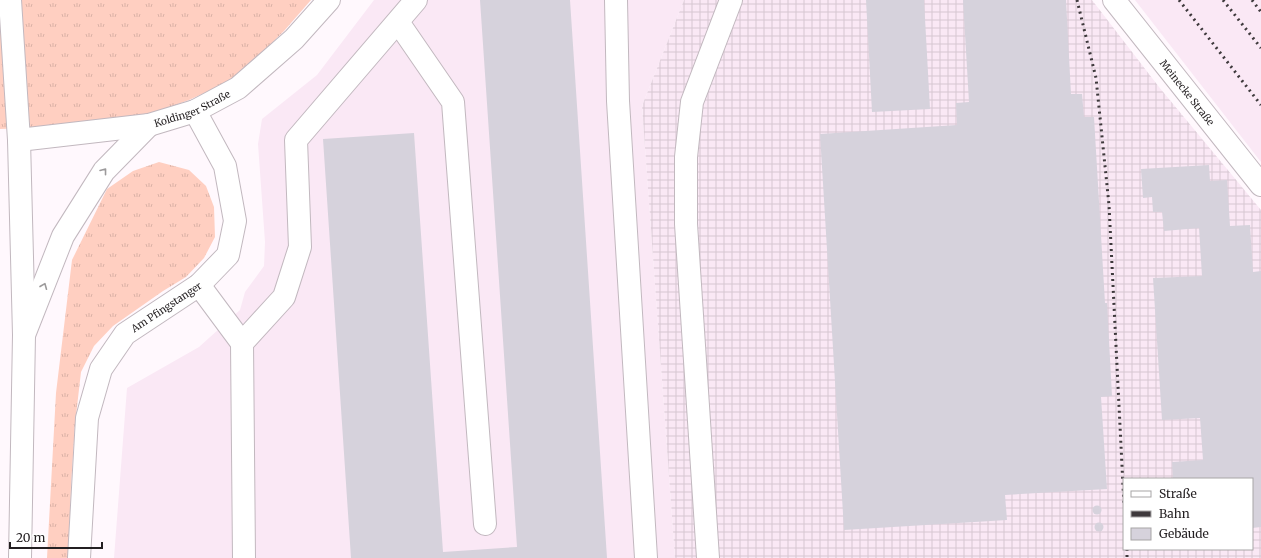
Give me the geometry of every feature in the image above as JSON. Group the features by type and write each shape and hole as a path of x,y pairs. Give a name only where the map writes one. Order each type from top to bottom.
{"street":[{"path":"10,0 18,140 24,335 20,558"},
{"name":"Koldinger Straße","path":"18,140 149,125 195,111 238,88 294,39 329,0"},
{"path":"242,343 284,297 300,247 296,140 416,0"},
{"path":"616,0 618,101 646,558"},
{"path":"708,558 686,224 686,157 692,102 732,0"},
{"name":"Meinecke Straße","path":"1114,0 1261,185"},
{"path":"398,22 453,102 485,524"},
{"name":"Am Pfingstanger","path":"79,558 87,418 101,369 125,334 199,285 228,255 235,221 225,166 195,111"},
{"path":"24,335 63,236 104,171 149,125"},
{"path":"199,285 242,343 244,558"}],"shaded area":[{"path":"374,0 684,0 642,106 675,558 114,558 127,388 199,347 240,310 245,292 264,266 265,242 258,144 262,119 317,75"},
{"path":"684,0 1092,0 1159,87 1261,210 1261,558 675,558 642,106"},
{"path":"1135,0 1261,0 1261,162"}],"green space":[{"path":"0,0 311,0 284,31 235,79 189,100 137,119 51,127 0,129"},
{"path":"159,162 189,170 206,186 214,207 215,237 204,258 186,277 113,326 94,346 81,372 75,424 71,486 69,558 47,558 56,393 72,260 107,189 133,171"}],"building":[{"path":"480,0 570,0 607,558 351,558 323,139 414,133 443,552 517,547"},
{"path":"866,0 924,0 930,109 872,112"},
{"path":"963,0 1066,0 1071,94 1082,94 1084,117 1094,117 1112,396 1101,397 1107,489 1005,495 1007,520 844,530 820,134 957,125 956,103 969,102"},
{"path":"1209,165 1210,181 1227,180 1230,226 1250,225 1253,272 1261,271 1261,527 1253,528 1253,478 1173,478 1172,462 1203,460 1200,418 1162,420 1153,278 1202,276 1199,228 1164,231 1162,212 1153,212 1152,197 1143,198 1141,169"},
{"path":"1097,505 1102,510 1097,515 1092,510"},
{"path":"1099,522 1104,527 1099,532 1094,527"}],"railway":[{"path":"1077,0 1096,78 1109,205 1123,486"},
{"path":"1179,0 1261,105"},
{"path":"1223,0 1261,48"},
{"path":"1252,0 1261,12"},
{"path":"1127,550 1127,558"}]}
